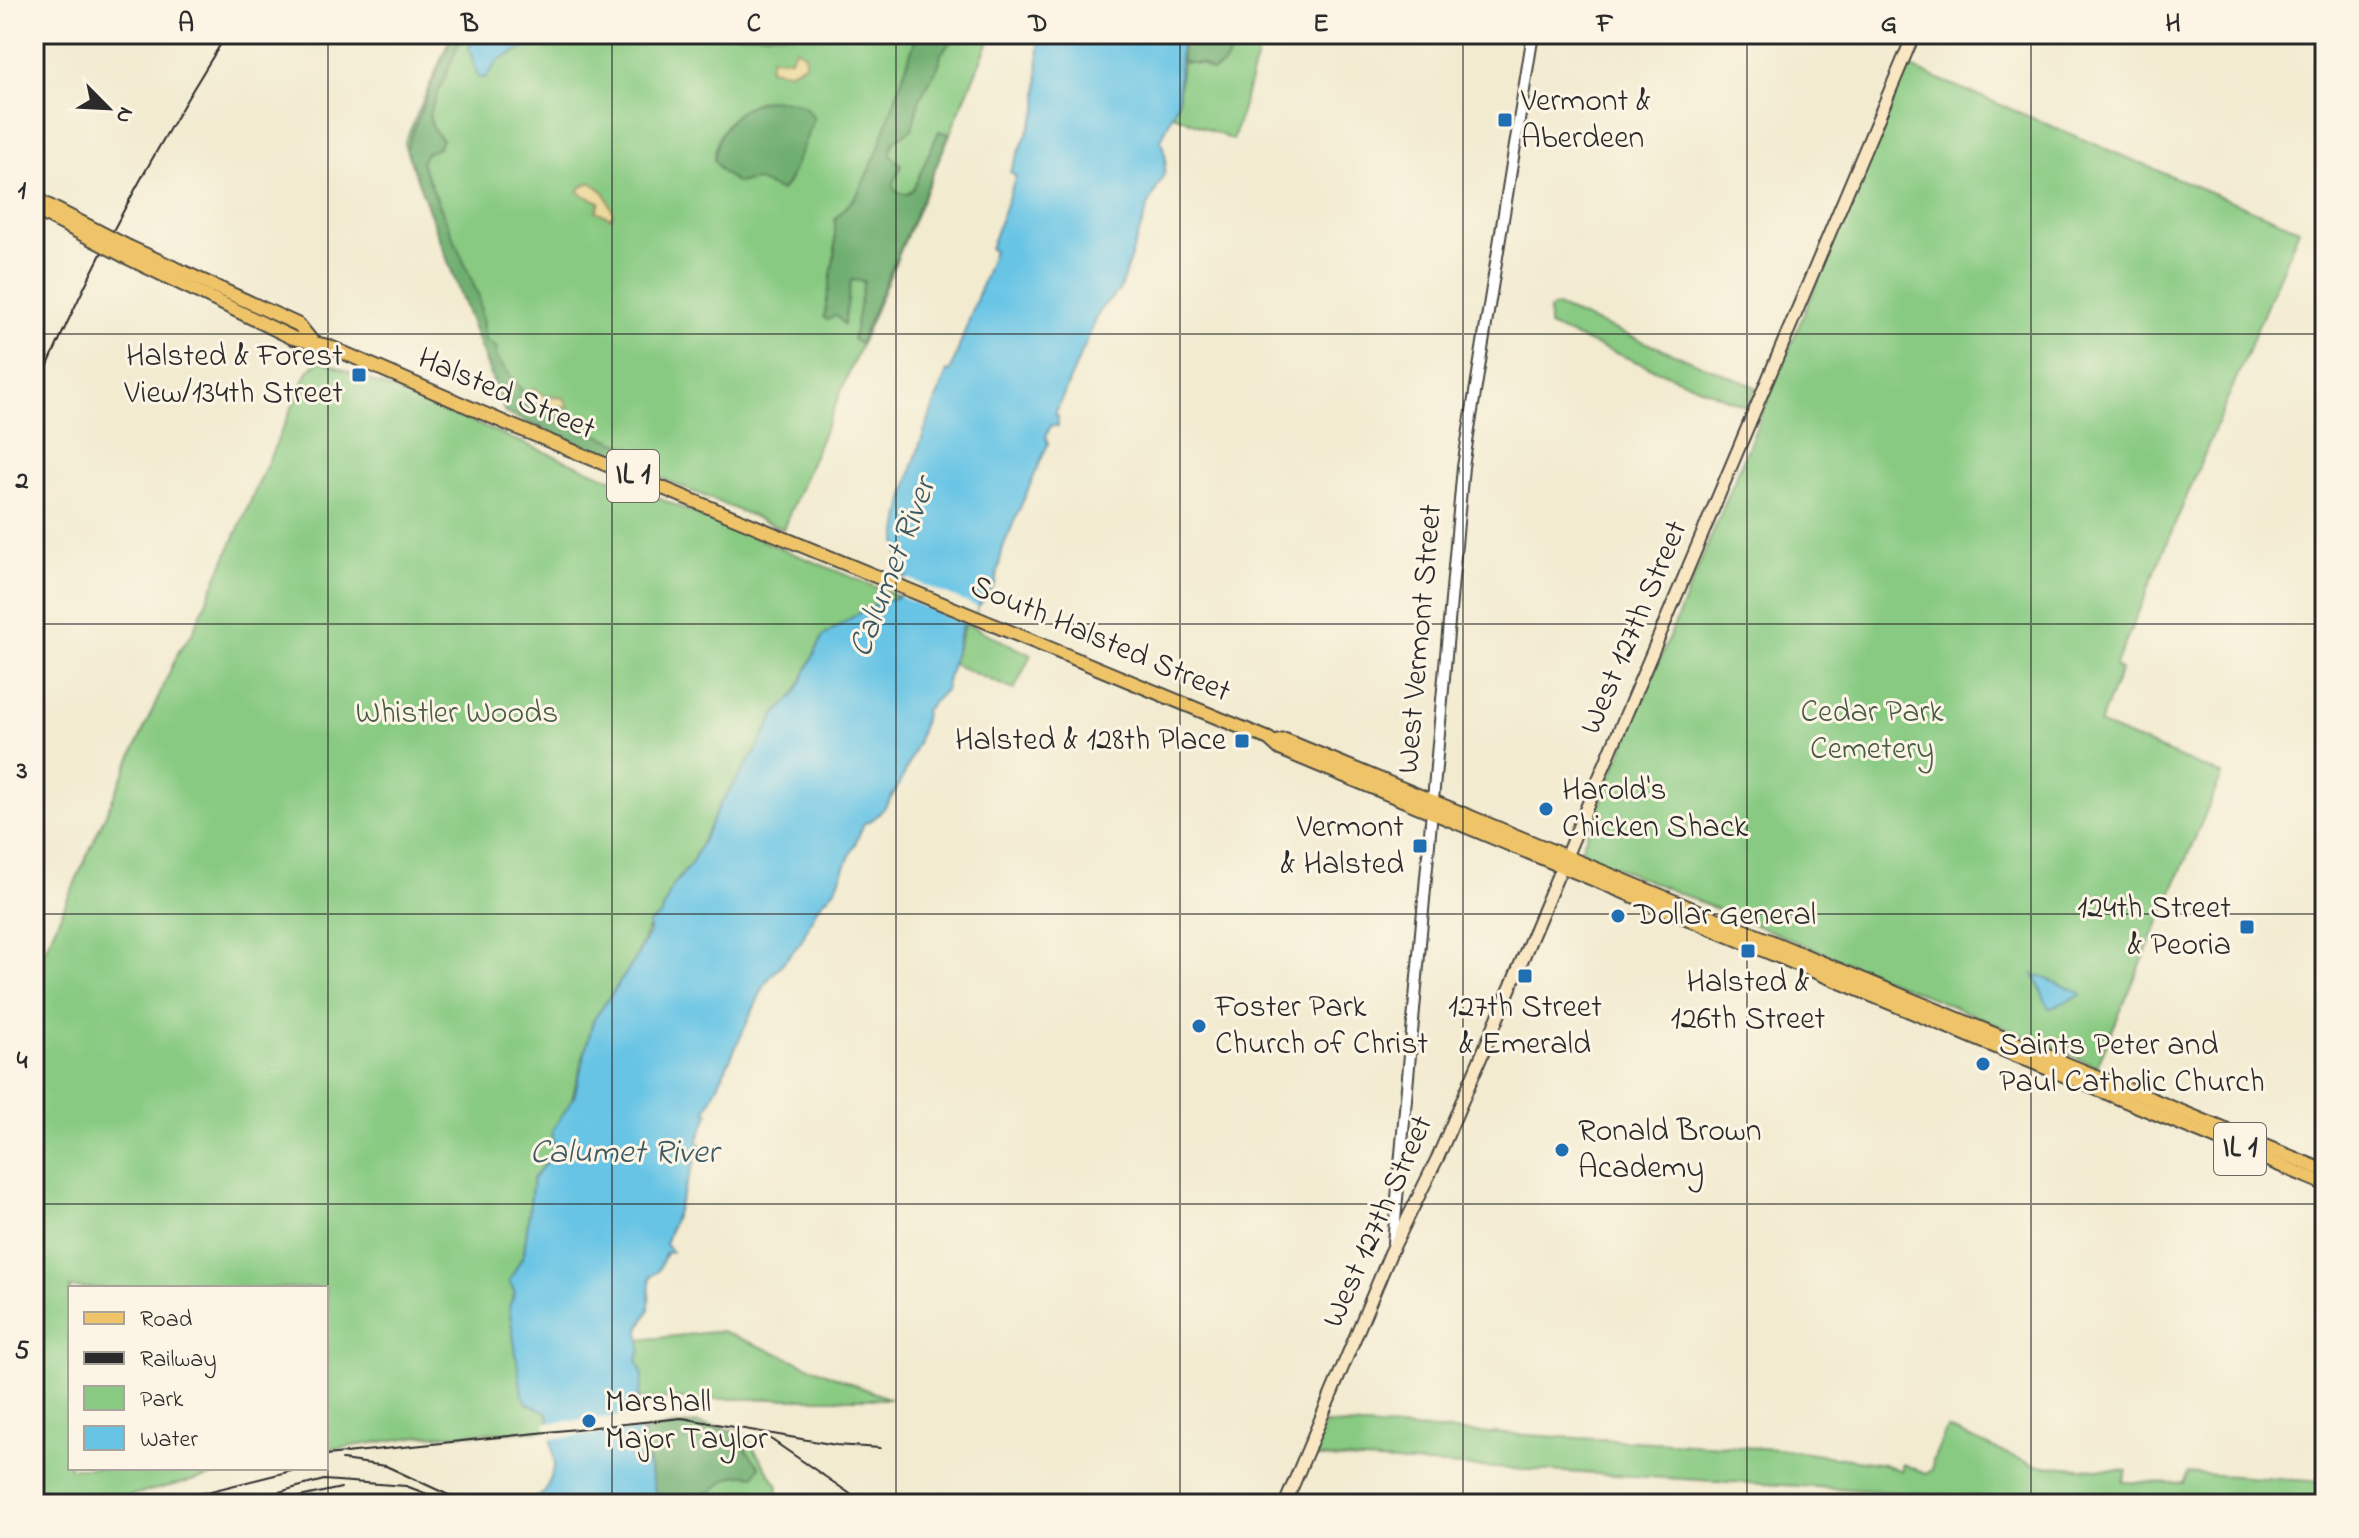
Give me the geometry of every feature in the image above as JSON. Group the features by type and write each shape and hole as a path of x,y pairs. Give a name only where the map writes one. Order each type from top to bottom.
{"main road":[{"name":"West 127th Street","path":"1285,1504 1391,1252 1438,1157 1914,34"},
{"name":"Halsted Street","path":"34,198 127,251 293,338 311,340 904,587"},
{"name":"Halsted Street","path":"34,209 127,251"},
{"name":"South Halsted Street","path":"904,587 1276,742 1280,749 2325,1171"},
{"name":"South Halsted Street","path":"1564,862 2325,1184"}],"street":[{"name":"West Vermont Street","path":"1391,1252 1404,1151 1463,467 1533,34"}],"green space":[{"path":"452,34 992,34 783,529 505,413 404,144"},
{"path":"452,34 463,34 429,114 433,129 442,140 438,148 426,153 421,162 479,297 485,340 497,348 496,357 538,411 638,451 642,457 637,467 505,413 406,149"},
{"path":"917,34 953,34 954,37 941,54 939,65 920,98 912,129 894,141 890,154 901,165 893,187 898,193 908,194 913,189 939,131 950,134 859,344 853,339 864,281 851,280 844,325 836,315 828,320 824,317 835,252 835,219 857,195 877,153"},
{"path":"1181,34 1240,34 1224,65 1212,71 1202,64 1182,62"},
{"path":"1240,34 1258,34 1260,45 1233,140 1171,114 1178,102 1182,62 1202,64 1206,68 1233,46"},
{"name":"Cedar Park Cemetery","path":"1907,66 2299,229 2115,667 2121,670 2099,724 2222,775 2097,1066 1591,857 1581,849"},
{"path":"766,100 800,105 814,119 788,183 781,191 756,180 737,183 722,172 714,160 719,139 730,121 746,108"},
{"path":"1556,306 1756,387 1747,407 1549,326 1549,310"},
{"name":"Whistler Woods","path":"320,360 900,597 823,636 796,693 775,715 757,750 721,803 691,864 672,887 661,915 648,928 635,960 593,1021 570,1106 561,1116 550,1157 533,1179 524,1254 509,1281 515,1293 512,1323 522,1394 528,1404 548,1412 551,1430 420,1436 328,1450 328,1286 68,1286 68,1470 238,1470 94,1504 34,1504 34,974 179,651 192,634 308,371"},
{"path":"965,623 1031,655 1014,690 952,664"},
{"path":"722,1331 890,1399 637,1399 643,1377 637,1360 641,1350 638,1340"},
{"path":"697,1423 740,1432 746,1440 746,1450 760,1467 754,1476 727,1479 711,1492 695,1497 693,1504 664,1504 656,1495 641,1431"},
{"path":"1325,1424 1778,1449 1884,1464 1902,1471 1902,1464 1926,1473 1932,1470 1933,1460 1947,1428 2033,1465 2127,1471 2123,1482 2183,1483 2188,1473 2325,1482 2325,1504 2184,1504 2109,1495 2102,1504 1311,1457"},
{"path":"741,1429 778,1486 777,1504 655,1504 641,1445"}],"sand":[{"path":"796,48 805,54 805,64 788,72 769,69 771,58 790,59"},
{"path":"591,182 605,193 613,212 611,218 596,211 600,202 579,193 580,188"},
{"path":"533,388 545,396 564,398 569,407 559,406 553,411 546,404 540,408 528,393"}],"water":[{"path":"541,34 530,46 500,59 485,78 478,77 469,48 477,35"},
{"name":"Calumet River","path":"1039,34 1181,34 1178,102 1161,140 1166,159 1164,174 1149,204 1119,291 1101,308 1055,414 1058,416 1058,426 1051,425 1046,436 1048,444 1003,547 995,584 978,607 970,625 962,625 945,690 925,710 919,738 904,775 884,808 874,819 864,823 836,888 817,908 801,942 766,982 706,1111 709,1113 697,1142 701,1144 665,1244 672,1252 666,1253 658,1271 650,1277 649,1310 639,1329 641,1350 637,1360 643,1377 637,1403 630,1408 636,1413 642,1433 635,1442 642,1445 656,1495 664,1504 528,1504 545,1492 555,1465 548,1413 528,1404 522,1394 509,1307 515,1293 509,1281 524,1254 533,1179 550,1157 554,1143 552,1131 574,1097 593,1021 635,960 649,933 649,923 661,915 672,887 691,864 721,803 757,750 775,715 796,693 823,636 867,608 900,596 907,578 903,576 897,542 904,498 931,413 947,371 950,372 994,251 990,249 1016,176 1010,172 1038,109"},
{"path":"2034,974 2080,992 2081,995 2049,1009"}],"pier":[{"path":"907,578 978,607 970,625 900,597"},
{"path":"640,1415 645,1430 548,1439 545,1423"}],"railway":[{"path":"34,398 76,303 123,212 227,34"},
{"path":"34,927 37,920"},
{"path":"328,1455 682,1418 836,1445 880,1448"},
{"path":"769,1438 865,1504"},
{"path":"342,1460 386,1466 468,1504"},
{"path":"159,1504 295,1470"},
{"path":"234,1504 324,1480 406,1486 454,1504"},
{"path":"286,1500 341,1488"},
{"path":"135,1504 170,1495"}],"place":[{"name":"Vermont & Aberdeen","path":"1505,120"},
{"name":"Halsted & Forest View/134th Street","path":"359,375"},
{"name":"Halsted & 128th Place","path":"1242,741"},
{"name":"Harold's Chicken Shack","path":"1546,809"},
{"name":"Vermont & Halsted","path":"1420,846"},
{"name":"Dollar General","path":"1618,916"},
{"name":"124th Street & Peoria","path":"2247,927"},
{"name":"Halsted & 126th Street","path":"1748,951"},
{"name":"127th Street & Emerald","path":"1525,976"},
{"name":"Foster Park Church of Christ","path":"1199,1026"},
{"name":"Saints Peter and Paul Catholic Church","path":"1983,1064"},
{"name":"Ronald Brown Academy","path":"1562,1150"},
{"name":"Marshall Major Taylor","path":"589,1421"}]}
